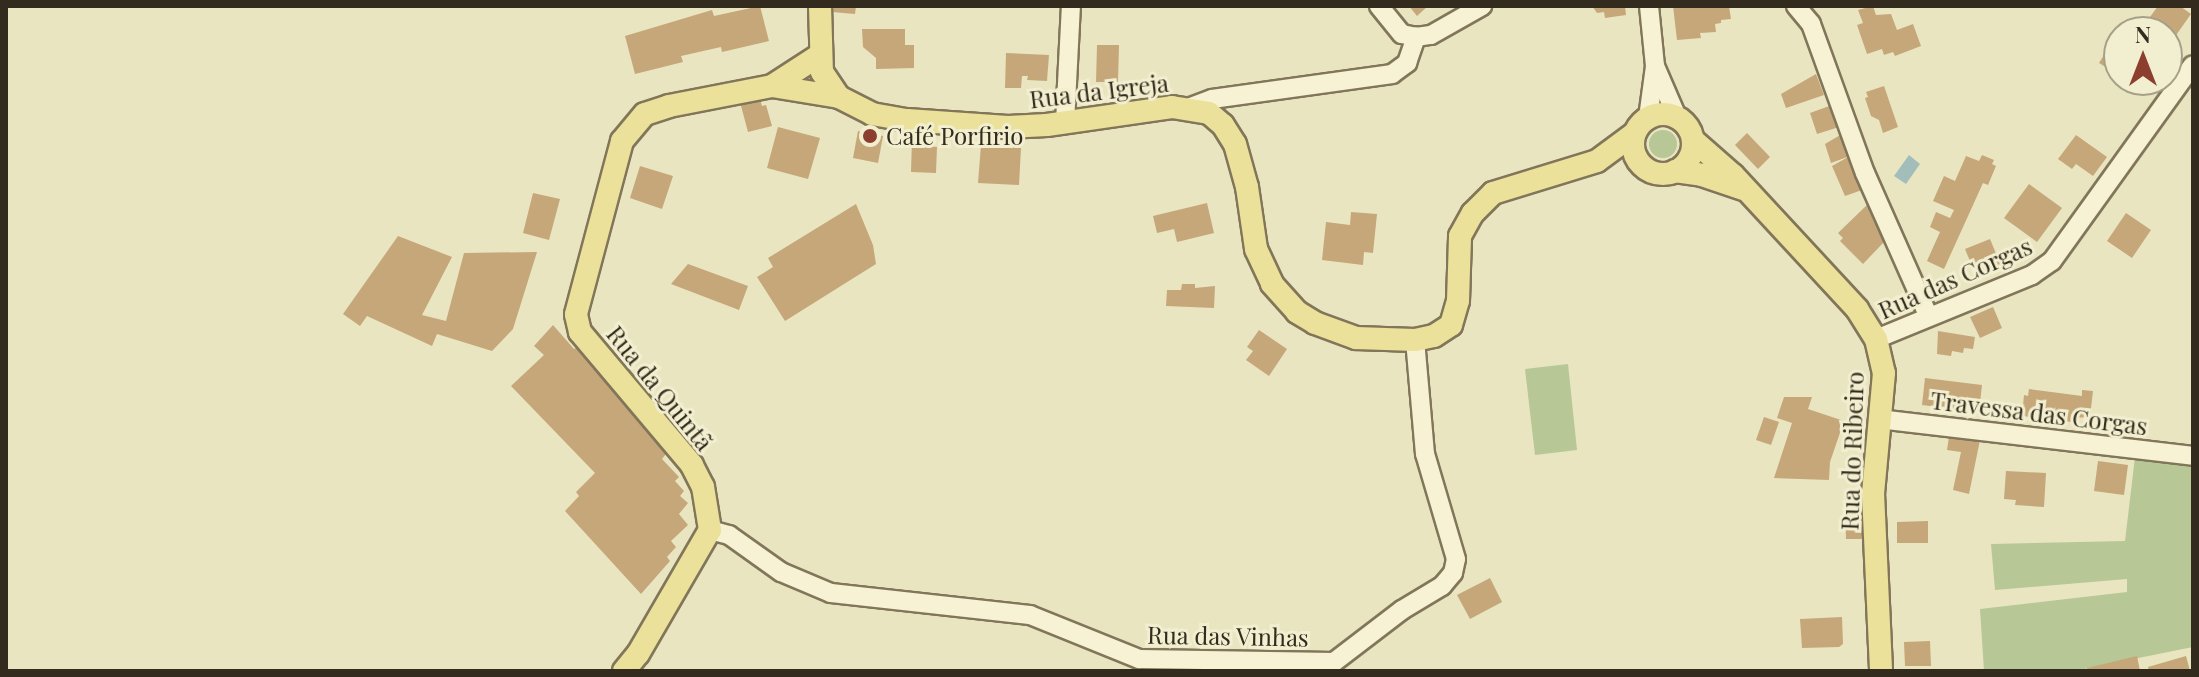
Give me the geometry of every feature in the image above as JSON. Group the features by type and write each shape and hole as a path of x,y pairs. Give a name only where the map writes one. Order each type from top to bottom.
{"main road":[{"path":"820,6 822,72 839,97"},
{"name":"Rua da Quintã","path":"772,86 820,55"},
{"name":"Rua da Quintã","path":"710,530 703,487 692,465 580,332 576,314 622,141 645,114 669,106 772,86 839,97"},
{"name":"Rua da Igreja","path":"839,97 854,108 907,120 1008,127 1065,123 1172,107 1191,107 1209,113 1223,125 1235,144 1247,187 1256,249 1264,271 1297,312 1356,338 1415,340 1434,336 1451,325 1458,301 1460,236 1473,213 1493,193 1597,161 1642,125"},
{"path":"1667,114 1677,117 1685,123 1693,140 1689,158 1675,171 1656,173 1647,169 1635,153 1642,125 1667,114"},
{"name":"Rua do Ribeiro","path":"1693,140 1733,175 1857,309 1876,339 1884,373 1873,493 1881,671"},
{"name":"Rua da Igreja","path":"1597,161 1647,169"},
{"name":"Rua do Ribeiro","path":"1675,171 1702,175 1743,189"},
{"path":"624,671 638,654 710,530"}],"street":[{"path":"1065,123 1071,6"},
{"path":"1379,6 1402,34 1416,37 1431,35 1482,6"},
{"path":"1649,6 1655,66 1677,117"},
{"path":"1796,6 1811,24 1865,173 1928,315"},
{"path":"1191,107 1212,99 1392,74 1407,63 1416,37"},
{"name":"Rua das Corgas","path":"1876,339 1928,315 2032,275 2052,261 2193,65"},
{"path":"1642,125 1655,66"},
{"name":"Rua das Vinhas","path":"710,530 729,535 781,572 831,593 1030,615 1139,659 1334,667 1402,610 1442,586 1453,573 1456,559 1425,454 1415,340"},
{"name":"Travessa das Corgas","path":"1879,419 2193,456"}],"green space":[{"path":"1663,130 1673,134 1677,144 1673,154 1663,158 1653,154 1649,144 1653,134"},
{"path":"1568,364 1577,450 1535,455 1525,369"},
{"path":"2135,457 2193,464 2193,647 2074,671 1984,671 1980,609 2127,592 2127,579 1995,590 1991,544 2125,541"}],"water":[{"path":"1909,155 1920,164 1906,184 1894,176"}],"building":[{"path":"760,6 769,41 722,52 721,47 681,56 683,62 635,74 625,36 712,10 714,16"},
{"path":"832,6 856,6 855,14 832,12"},
{"path":"1409,6 1428,6 1417,16"},
{"path":"1592,6 1625,6 1626,15 1605,18 1604,12 1597,13"},
{"path":"1673,6 1729,6 1731,19 1715,24 1716,32 1700,33 1701,38 1677,40"},
{"path":"1873,6 1876,15 1891,14 1897,30 1913,24 1921,46 1895,56 1893,52 1884,55 1882,49 1867,54 1857,25 1863,23 1858,10"},
{"path":"2158,6 2180,6 2191,14 2183,25 2183,16 2151,16"},
{"path":"862,29 905,29 905,45 914,45 914,68 876,69 876,58 863,47"},
{"path":"1097,45 1119,45 1118,82 1096,82"},
{"path":"1006,53 1049,55 1047,81 1027,80 1028,76 1022,76 1021,88 1005,88"},
{"path":"1816,74 1824,95 1786,108 1781,94"},
{"path":"1884,86 1898,127 1883,133 1879,120 1871,116 1865,98 1868,97 1866,92"},
{"path":"759,96 762,106 766,105 772,126 748,132 740,102"},
{"path":"1832,105 1839,127 1817,134 1810,113"},
{"path":"778,127 820,138 808,179 767,168"},
{"path":"858,131 883,136 878,163 853,158"},
{"path":"1747,133 1770,157 1758,169 1735,145"},
{"path":"1842,134 1850,156 1831,163 1825,144"},
{"path":"2076,135 2107,157 2093,176 2076,164 2072,169 2058,159"},
{"path":"912,139 928,140 928,146 937,147 936,173 911,172"},
{"path":"981,145 1021,148 1019,185 978,183"},
{"path":"1982,155 1994,160 1992,164 1996,166 1988,185 1983,183 1944,269 1927,261 1940,232 1930,227 1936,212 1950,218 1954,210 1933,201 1944,176 1955,181 1966,156 1979,161"},
{"path":"1850,156 1862,190 1845,196 1832,166"},
{"path":"640,166 673,176 662,209 630,198"},
{"path":"2029,184 2062,208 2037,242 2004,218"},
{"path":"533,193 560,199 549,240 523,233"},
{"path":"1207,203 1214,233 1177,242 1174,229 1157,233 1153,216"},
{"path":"856,204 873,245 876,264 785,321 757,277 773,267 768,258"},
{"path":"1867,205 1884,242 1863,264 1840,241 1843,238 1838,233"},
{"path":"1351,212 1377,214 1373,253 1364,252 1363,265 1322,260 1326,222 1350,225"},
{"path":"2126,213 2151,230 2132,258 2107,241"},
{"path":"398,236 452,257 422,315 446,321 464,253 537,252 513,329 492,351 437,334 432,346 367,316 360,326 343,314"},
{"path":"1990,239 2002,268 1977,278 1965,249"},
{"path":"688,264 748,286 739,310 671,284"},
{"path":"1182,284 1195,284 1195,288 1215,286 1214,308 1166,306 1167,290 1181,290"},
{"path":"1993,307 2002,328 1980,338 1970,317"},
{"path":"553,325 574,349 578,347 669,450 662,459 679,477 675,481 684,491 680,496 688,503 679,514 688,525 671,541 676,547 667,557 670,561 641,594 565,511 579,496 576,492 595,473 511,386 544,355 534,346"},
{"path":"1259,330 1287,349 1269,376 1246,360 1253,351 1247,347"},
{"path":"1938,331 1975,337 1973,349 1964,348 1963,353 1952,351 1951,356 1937,354"},
{"path":"1925,378 1982,385 1979,412 1922,405"},
{"path":"2029,389 2082,396 2082,390 2093,391 2090,417 2072,418 2071,422 2022,416 2024,395 2028,396"},
{"path":"1784,397 1812,397 1808,409 1844,421 1830,462 1829,480 1774,478 1792,423 1777,418"},
{"path":"1764,417 1779,422 1771,445 1756,440"},
{"path":"1949,437 1980,440 1969,494 1953,490 1961,452 1947,450"},
{"path":"2098,461 2128,465 2124,495 2094,491"},
{"path":"2006,471 2046,473 2044,507 2015,505 2016,500 2004,499"},
{"path":"1845,499 1863,499 1863,539 1846,539"},
{"path":"1928,521 1928,543 1897,543 1897,522"},
{"path":"1490,578 1502,602 1470,619 1457,595"},
{"path":"1842,617 1843,644 1839,647 1802,648 1800,619"},
{"path":"1930,641 1931,666 1905,666 1904,642"},
{"path":"2137,656 2140,671 2087,671 2087,668"},
{"path":"2186,656 2190,671 2149,671 2148,667"}],"place":[{"name":"Café Porfirio","path":"870,136"}]}
